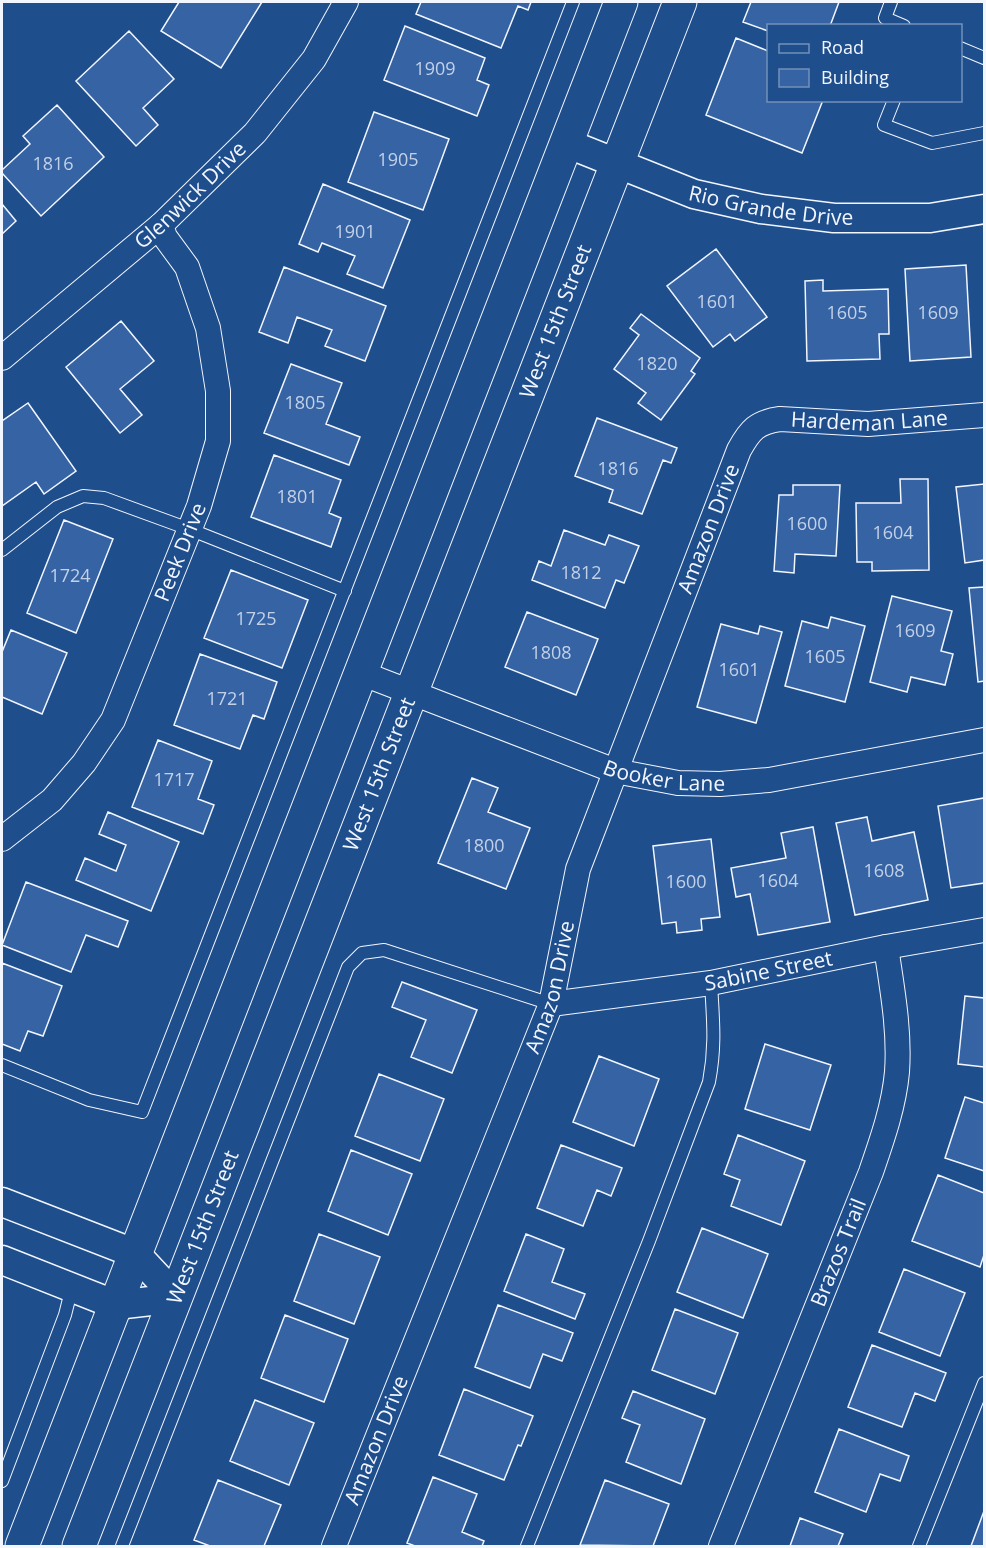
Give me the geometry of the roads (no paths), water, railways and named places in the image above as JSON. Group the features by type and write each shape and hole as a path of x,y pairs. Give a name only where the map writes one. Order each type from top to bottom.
{"main road":[{"path":"22,1546 621,2"},
{"name":"West 15th Street","path":"79,1546 680,2"}],"street":[{"name":"Glenwick Drive","path":"2,358 160,225 255,133 314,59 346,2"},
{"name":"Rio Grande Drive","path":"566,143 694,194 761,209 834,218 930,218 984,209"},
{"name":"Peek Drive","path":"2,839 52,800 84,763 113,720 199,506 218,441 218,391 208,328 188,267 165,237 160,225"},
{"name":"Hardeman Lane","path":"756,426 780,419 868,424 984,415"},
{"name":"Amazon Drive","path":"334,1546 551,1004 578,869 739,450 756,426"},
{"name":"Booker Lane","path":"360,673 615,771 678,783 747,782 984,740"},
{"name":"Sabine Street","path":"551,1004 711,983 886,946 984,930"},
{"name":"Brazos Trail","path":"721,1546 867,1183 886,1127 897,1073 896,1013 886,946"},
{"path":"2,1202 136,1254 177,1298"},
{"path":"2,1260 116,1305 177,1298"}],"lane":[{"path":"2,1065 89,1100 142,1112 573,2"},
{"path":"891,2 885,18 899,24"},
{"path":"962,49 984,58"},
{"path":"893,102 884,124 932,143 984,133"},
{"path":"2,550 57,507 83,496 104,498 345,591"},
{"path":"122,1546 348,967 362,953 384,950 551,1004"},
{"path":"526,1546 653,1231 709,1082 715,1040 711,983"},
{"path":"2,1481 65,1315 72,1287"},
{"path":"919,1546 984,1383"}]}
